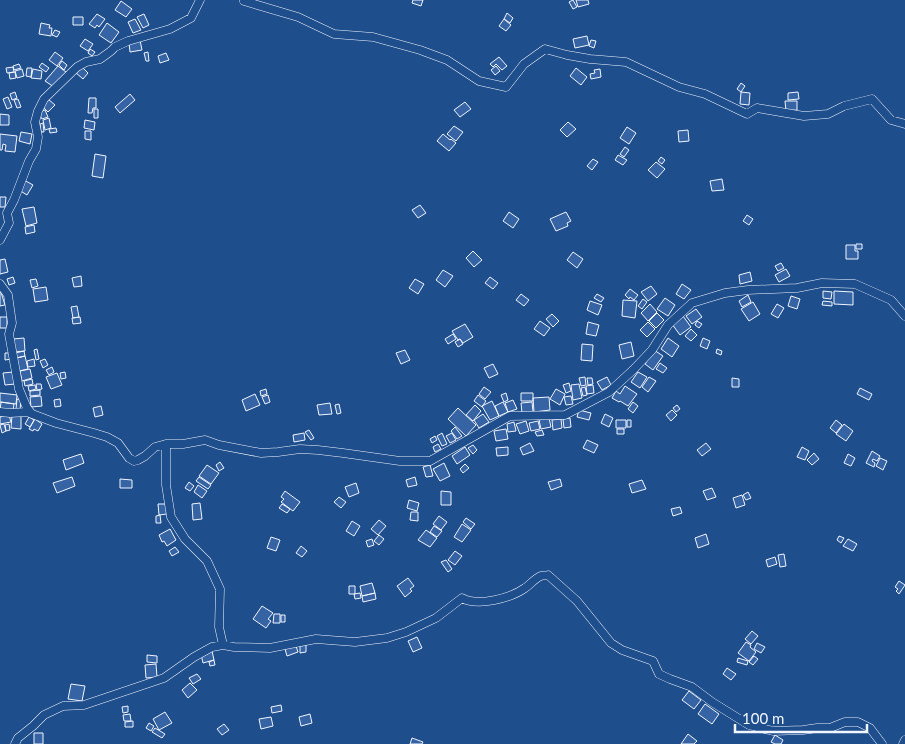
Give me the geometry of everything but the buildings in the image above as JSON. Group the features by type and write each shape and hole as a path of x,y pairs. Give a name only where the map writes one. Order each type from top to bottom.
{"street":[{"path":"0,240 9,223 7,213 36,149 38,136 35,122 44,99 77,67 86,62 100,59 121,44 170,29 191,18 200,0"},
{"path":"244,1 298,18 334,34 372,37 420,50 447,60 479,81 506,88 524,64 545,48 567,55 590,59 626,62 679,87 705,94 746,114 757,108 804,116 828,114 844,106 872,99 891,120 905,124"},
{"path":"0,412 27,412 56,423 94,432 118,443 129,458 134,461 145,456 155,446 205,440 219,446 261,453 300,449 343,452 400,461 430,462 510,416 565,415 609,392 652,350 668,325 692,303 725,293 748,290 797,288 822,283 855,284 891,300 905,316"},
{"path":"0,284 8,294 12,323 9,334 18,389 32,414"},
{"path":"166,444 166,485 171,517 185,539 207,561 220,590 219,627 223,645"},
{"path":"15,744 18,738 44,715 63,706 84,706 164,678 212,647 223,645 270,648 316,639 355,642 387,638 406,632 436,618 462,598 468,602 477,602 513,596 541,576 548,575 577,601 611,643 622,650 653,661 659,674 692,686 712,702 750,725 773,731 830,728 845,722 858,722 870,728 882,744"},
{"path":"902,744 905,740"}]}
